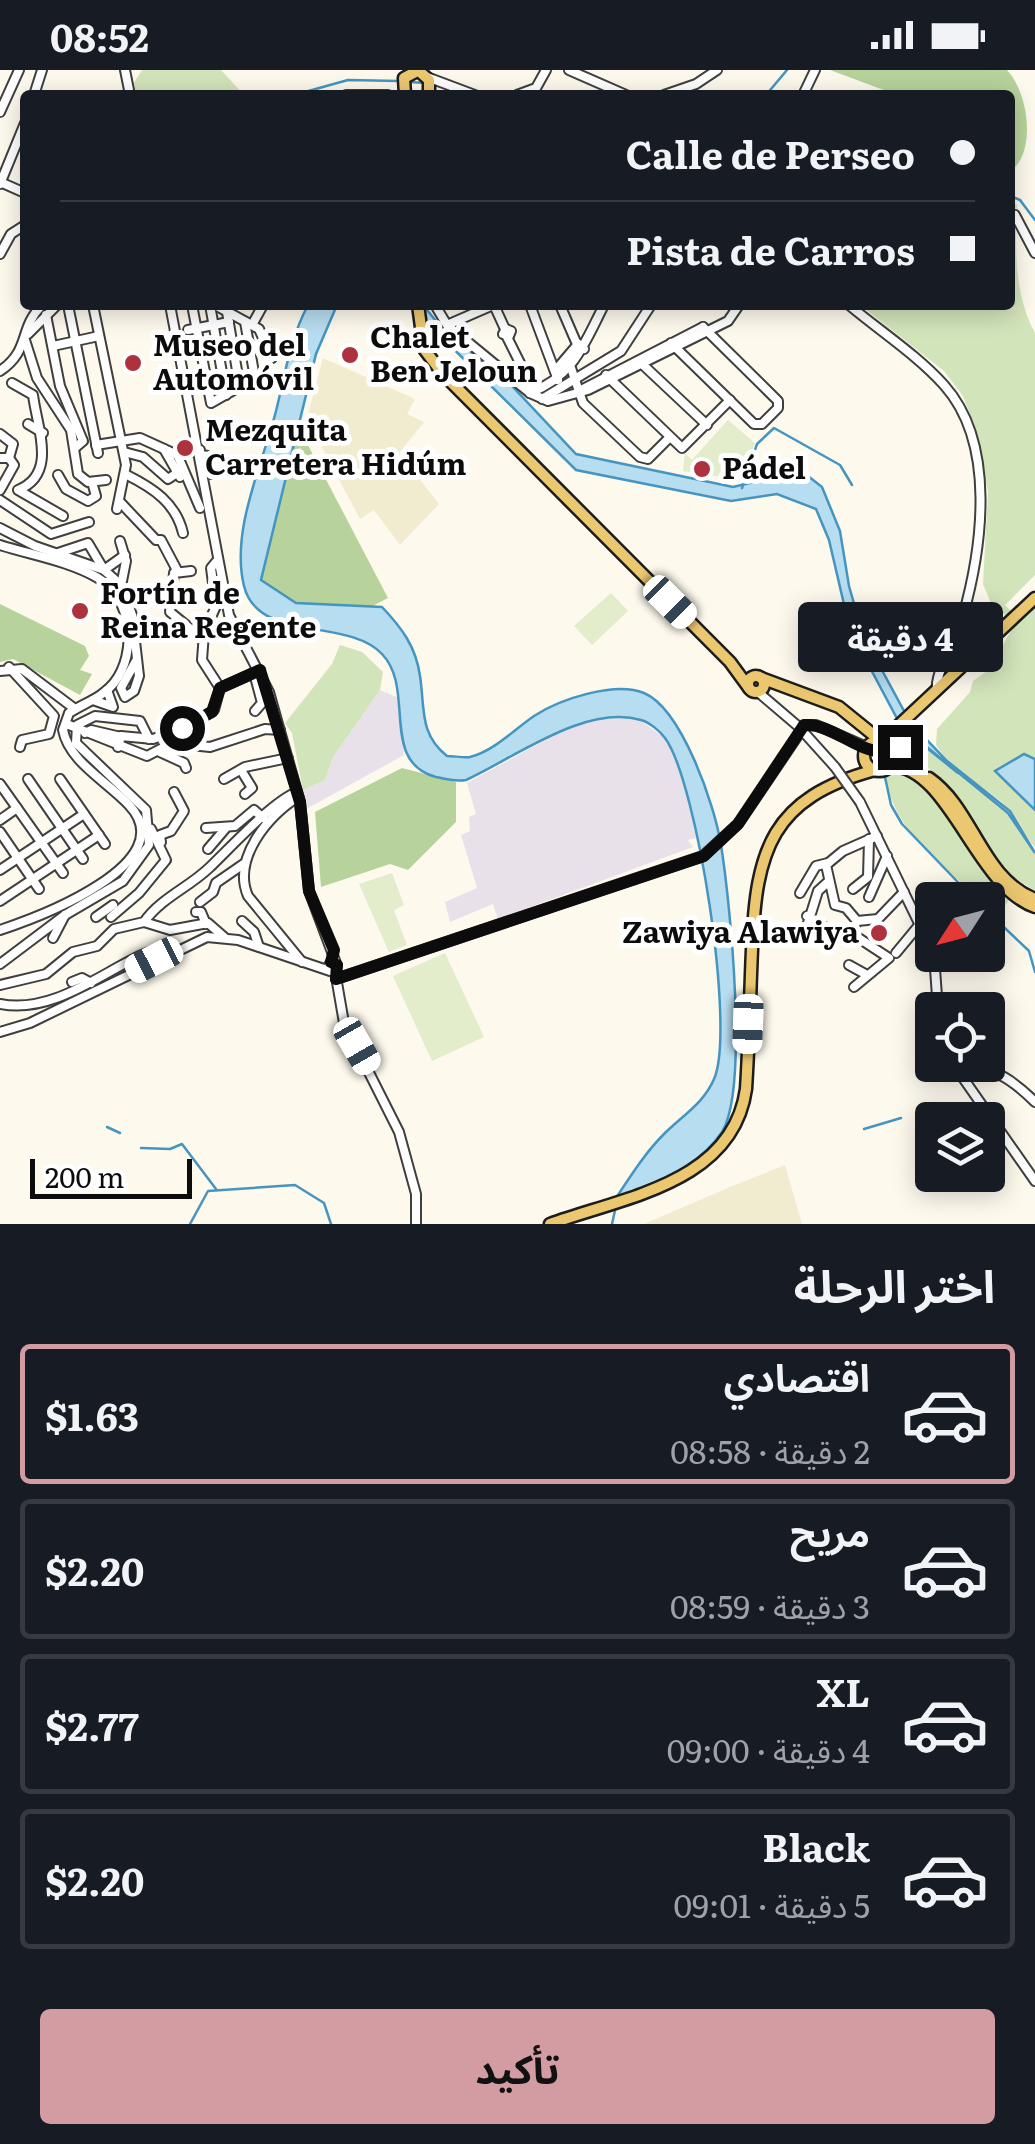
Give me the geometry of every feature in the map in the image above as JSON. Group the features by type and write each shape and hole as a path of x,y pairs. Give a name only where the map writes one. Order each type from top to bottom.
{"main road":[{"path":"404,90 407,74 427,78"},
{"path":"418,310 424,349 443,374 730,662 759,685 784,686 839,707 869,729 888,752 945,792 1004,880 1035,903"},
{"path":"550,1224 687,1175 716,1153 742,1110 754,890 767,844 801,803 875,770 897,731 923,701 1035,598"},
{"path":"858,776 865,762 888,752"},
{"path":"865,762 875,770"}],"street":[{"path":"1,106 18,70"},
{"path":"531,90 536,88 546,70"},
{"path":"679,90 717,70"},
{"path":"574,72 613,90"},
{"path":"427,78 461,90"},
{"path":"0,183 20,135"},
{"path":"1015,215 1035,253"},
{"path":"0,253 20,228"},
{"path":"14,232 20,235"},
{"path":"0,371 15,361 29,321 38,310"},
{"path":"25,339 51,310"},
{"path":"69,310 97,449 140,438 177,454 200,452 208,456 212,474"},
{"path":"93,310 127,475 118,505 156,540 162,540 178,572"},
{"path":"171,310 200,452 216,562 232,624 276,716 298,795 309,891 334,950 333,968 344,1023 399,1132 416,1194 416,1224"},
{"path":"192,310 192,329 211,403 255,378 249,323 259,310"},
{"path":"213,310 212,325 226,395"},
{"path":"224,310 261,331 272,358"},
{"path":"437,310 447,325 522,386 542,399 556,400 672,346 730,316 733,310"},
{"path":"468,310 470,315"},
{"path":"447,325 482,310"},
{"path":"495,310 533,385 530,392"},
{"path":"531,310 556,376"},
{"path":"564,310 581,346"},
{"path":"530,392 570,368 600,310"},
{"path":"542,399 616,356 632,339 648,310"},
{"path":"856,310 944,386 968,432 981,489 981,522 972,581 950,654 936,674 938,687"},
{"path":"228,312 240,388"},
{"path":"46,315 63,393 82,441 76,446"},
{"path":"192,329 228,322"},
{"path":"538,333 549,328"},
{"path":"672,346 759,426 779,403 705,329"},
{"path":"52,346 99,336"},
{"path":"25,339 35,374 68,425 76,446 78,474 92,482 106,480"},
{"path":"556,376 581,346"},
{"path":"616,356 622,367"},
{"path":"608,377 640,361"},
{"path":"640,361 706,425"},
{"path":"522,367 522,386"},
{"path":"570,368 583,403 646,460 669,438"},
{"path":"608,377 682,448 730,400"},
{"path":"12,383 34,395 43,433 42,465 31,483 1,501 51,534 89,522"},
{"path":"90,412 113,406"},
{"path":"28,424 43,433"},
{"path":"0,434 12,442 5,458 14,465 0,490"},
{"path":"124,452 143,457 168,480 178,475 164,449"},
{"path":"177,454 200,508"},
{"path":"58,474 66,490 88,501 96,496 92,482"},
{"path":"127,475 162,497 183,533"},
{"path":"18,490 63,516"},
{"path":"0,528 104,570 122,585"},
{"path":"93,700 104,706 132,647 132,615 122,585 125,555 120,541"},
{"path":"58,553 88,543 104,570"},
{"path":"0,545 92,574 116,594 138,659"},
{"path":"104,570 125,555"},
{"path":"203,665 202,638 216,606 211,571 216,562"},
{"path":"190,571 174,574 170,612 202,638"},
{"path":"116,594 122,585"},
{"path":"937,633 960,667"},
{"path":"191,659 237,696"},
{"path":"5,669 27,672 75,709"},
{"path":"5,669 66,724 120,742 147,756 172,743 210,746 265,729 280,730"},
{"path":"120,742 187,731 212,712 224,686 257,671"},
{"path":"255,711 262,703 257,671"},
{"path":"759,685 835,767 860,802 873,838 887,856 915,914"},
{"path":"109,694 75,709 63,724 66,742 142,804 150,829 167,851"},
{"path":"20,747 22,740 92,716 139,721 149,739"},
{"path":"265,729 276,716"},
{"path":"0,930 79,896 137,852 139,819 76,744 66,724"},
{"path":"0,1032 30,1023 196,940 224,937 333,968 704,856 721,844 800,727 816,725 888,752 909,739"},
{"path":"33,728 47,734"},
{"path":"160,752 184,762 188,768"},
{"path":"224,779 241,770 288,758"},
{"path":"241,770 252,788 244,794"},
{"path":"28,778 83,859"},
{"path":"60,779 105,844"},
{"path":"0,784 63,873"},
{"path":"167,851 160,835 170,832 184,811 174,792"},
{"path":"298,795 281,809 249,851 245,885 248,896 305,963"},
{"path":"144,922 156,906 244,838 278,802 298,795"},
{"path":"0,820 17,808"},
{"path":"263,817 281,809"},
{"path":"208,849 254,810 263,817"},
{"path":"0,870 84,814"},
{"path":"206,828 230,827 244,838"},
{"path":"0,964 65,915 130,874 146,853 150,829"},
{"path":"0,832 39,890"},
{"path":"0,901 99,835"},
{"path":"800,892 816,866 873,838"},
{"path":"853,889 868,876 873,838"},
{"path":"96,917 113,909 167,851"},
{"path":"869,897 887,856"},
{"path":"206,924 198,907 214,892 216,882 245,863"},
{"path":"828,863 835,905 846,908 857,920"},
{"path":"802,939 820,888 828,881"},
{"path":"233,890 245,885"},
{"path":"857,920 882,918 904,892"},
{"path":"53,938 65,915"},
{"path":"808,916 832,931"},
{"path":"242,920 254,932 259,947"},
{"path":"857,920 851,933 891,953"},
{"path":"0,985 46,974 75,950 97,946 114,928 144,922 160,924 168,930 206,924 216,926 224,937"},
{"path":"854,987 888,960 915,929"},
{"path":"0,956 15,950"},
{"path":"0,1004 46,1004 150,952 174,950"},
{"path":"849,965 870,972"},
{"path":"72,982 82,978 91,983"},
{"path":"1035,1102 1006,1078 980,1069 961,1075 1035,1181"}],"shaded area":[{"path":"323,358 415,399 407,414 424,422 399,453 439,504 400,545 374,510 360,519 307,419"},
{"path":"380,690 401,699 404,755 308,808 303,790 325,780 333,757"},
{"path":"637,718 665,738 685,777 696,838 688,840 693,847 498,919 493,904 450,922 445,902 477,888 461,835 470,831 469,817 476,814 467,783 582,720"},
{"path":"785,1165 802,1224 644,1224 730,1187"}],"green space":[{"path":"142,70 221,70 239,90 135,90 134,83"},
{"path":"830,70 1007,70 1025,109 1023,153 1015,166 1015,90 884,90"},
{"path":"1017,205 1020,287 1035,333 1035,575 1005,605 1020,620 1035,608 1035,848 1003,803 947,761 936,745 937,729 970,692 973,681 990,669 1015,623 991,603 983,584 988,493 977,433 963,396 944,371 866,310 1015,310"},
{"path":"728,420 755,443 742,480 683,471 685,453 692,460"},
{"path":"299,428 388,598 367,609 296,603 260,580"},
{"path":"611,593 628,611 592,645 574,626"},
{"path":"0,604 85,646 89,656 80,670 92,674 80,695 13,659 0,662"},
{"path":"340,645 362,652 383,672 380,690 333,757 325,780 303,790 292,733 285,723 332,664"},
{"path":"921,743 1008,813 1035,852 1035,891 1009,874 945,783 909,751"},
{"path":"900,767 929,789 997,882 961,882 951,874 908,829 897,812 886,774"},
{"path":"402,768 456,782 456,822 408,870 390,864 321,887 315,812"},
{"path":"392,873 404,905 394,910 407,945 389,952 359,884"},
{"path":"445,953 484,1037 432,1061 393,976"}],"water":[{"path":"306,310 335,310 316,354 261,580 296,603 382,607 411,647 418,666 427,729 447,756 479,754 534,716 573,698 632,690 658,703 671,718 704,784 721,845 729,907 736,1037 730,1109 722,1132 700,1156 673,1174 614,1201 650,1150 704,1095 714,1079 720,1052 717,961 710,906 677,763 665,738 654,727 641,720 619,717 597,719 551,735 466,780 436,777 419,769 408,756 397,686 382,654 348,636 285,623 253,604 244,586 241,542 250,496"},
{"path":"414,310 427,310 440,326 511,385 576,454 733,487 789,474 808,476 822,487 840,531 849,586 863,635 910,722 947,761 1010,811 1035,853 1008,813 901,726 850,630 829,540 816,509 777,494 731,501 576,470"},
{"path":"1024,754 1035,759 1035,810 995,771"}],"waterway":[{"path":"770,90 787,70"},
{"path":"312,90 348,80 398,81"},
{"path":"410,82 425,83"},
{"path":"1015,198 1035,220"},
{"path":"742,488 757,444 774,428 840,465 852,485"},
{"path":"922,744 958,773"},
{"path":"910,761 925,746"},
{"path":"895,770 885,777 891,805 902,824 958,882"},
{"path":"1005,928 1029,951 1035,972"},
{"path":"864,1129 901,1118"},
{"path":"107,1127 120,1133"},
{"path":"141,1148 170,1149 182,1144 216,1189"},
{"path":"190,1224 208,1191 295,1185 324,1203 331,1224"},
{"path":"612,1224 616,1206"}],"place":[{"name":"Chalet Ben Jeloun","path":"350,355"},
{"name":"Museo del Automóvil","path":"133,363"},
{"name":"Mezquita Carretera Hidúm","path":"185,448"},
{"name":"Pádel","path":"702,469"},
{"name":"Fortín de Reina Regente","path":"80,611"},
{"name":"Zawiya Alawiya","path":"879,933"}],"route":[{"path":"182,728 212,712 220,688 260,670 300,802 309,891 334,950 331,962 337,965 336,979 704,856 738,824 804,725 816,725 883,754 900,747"}]}
